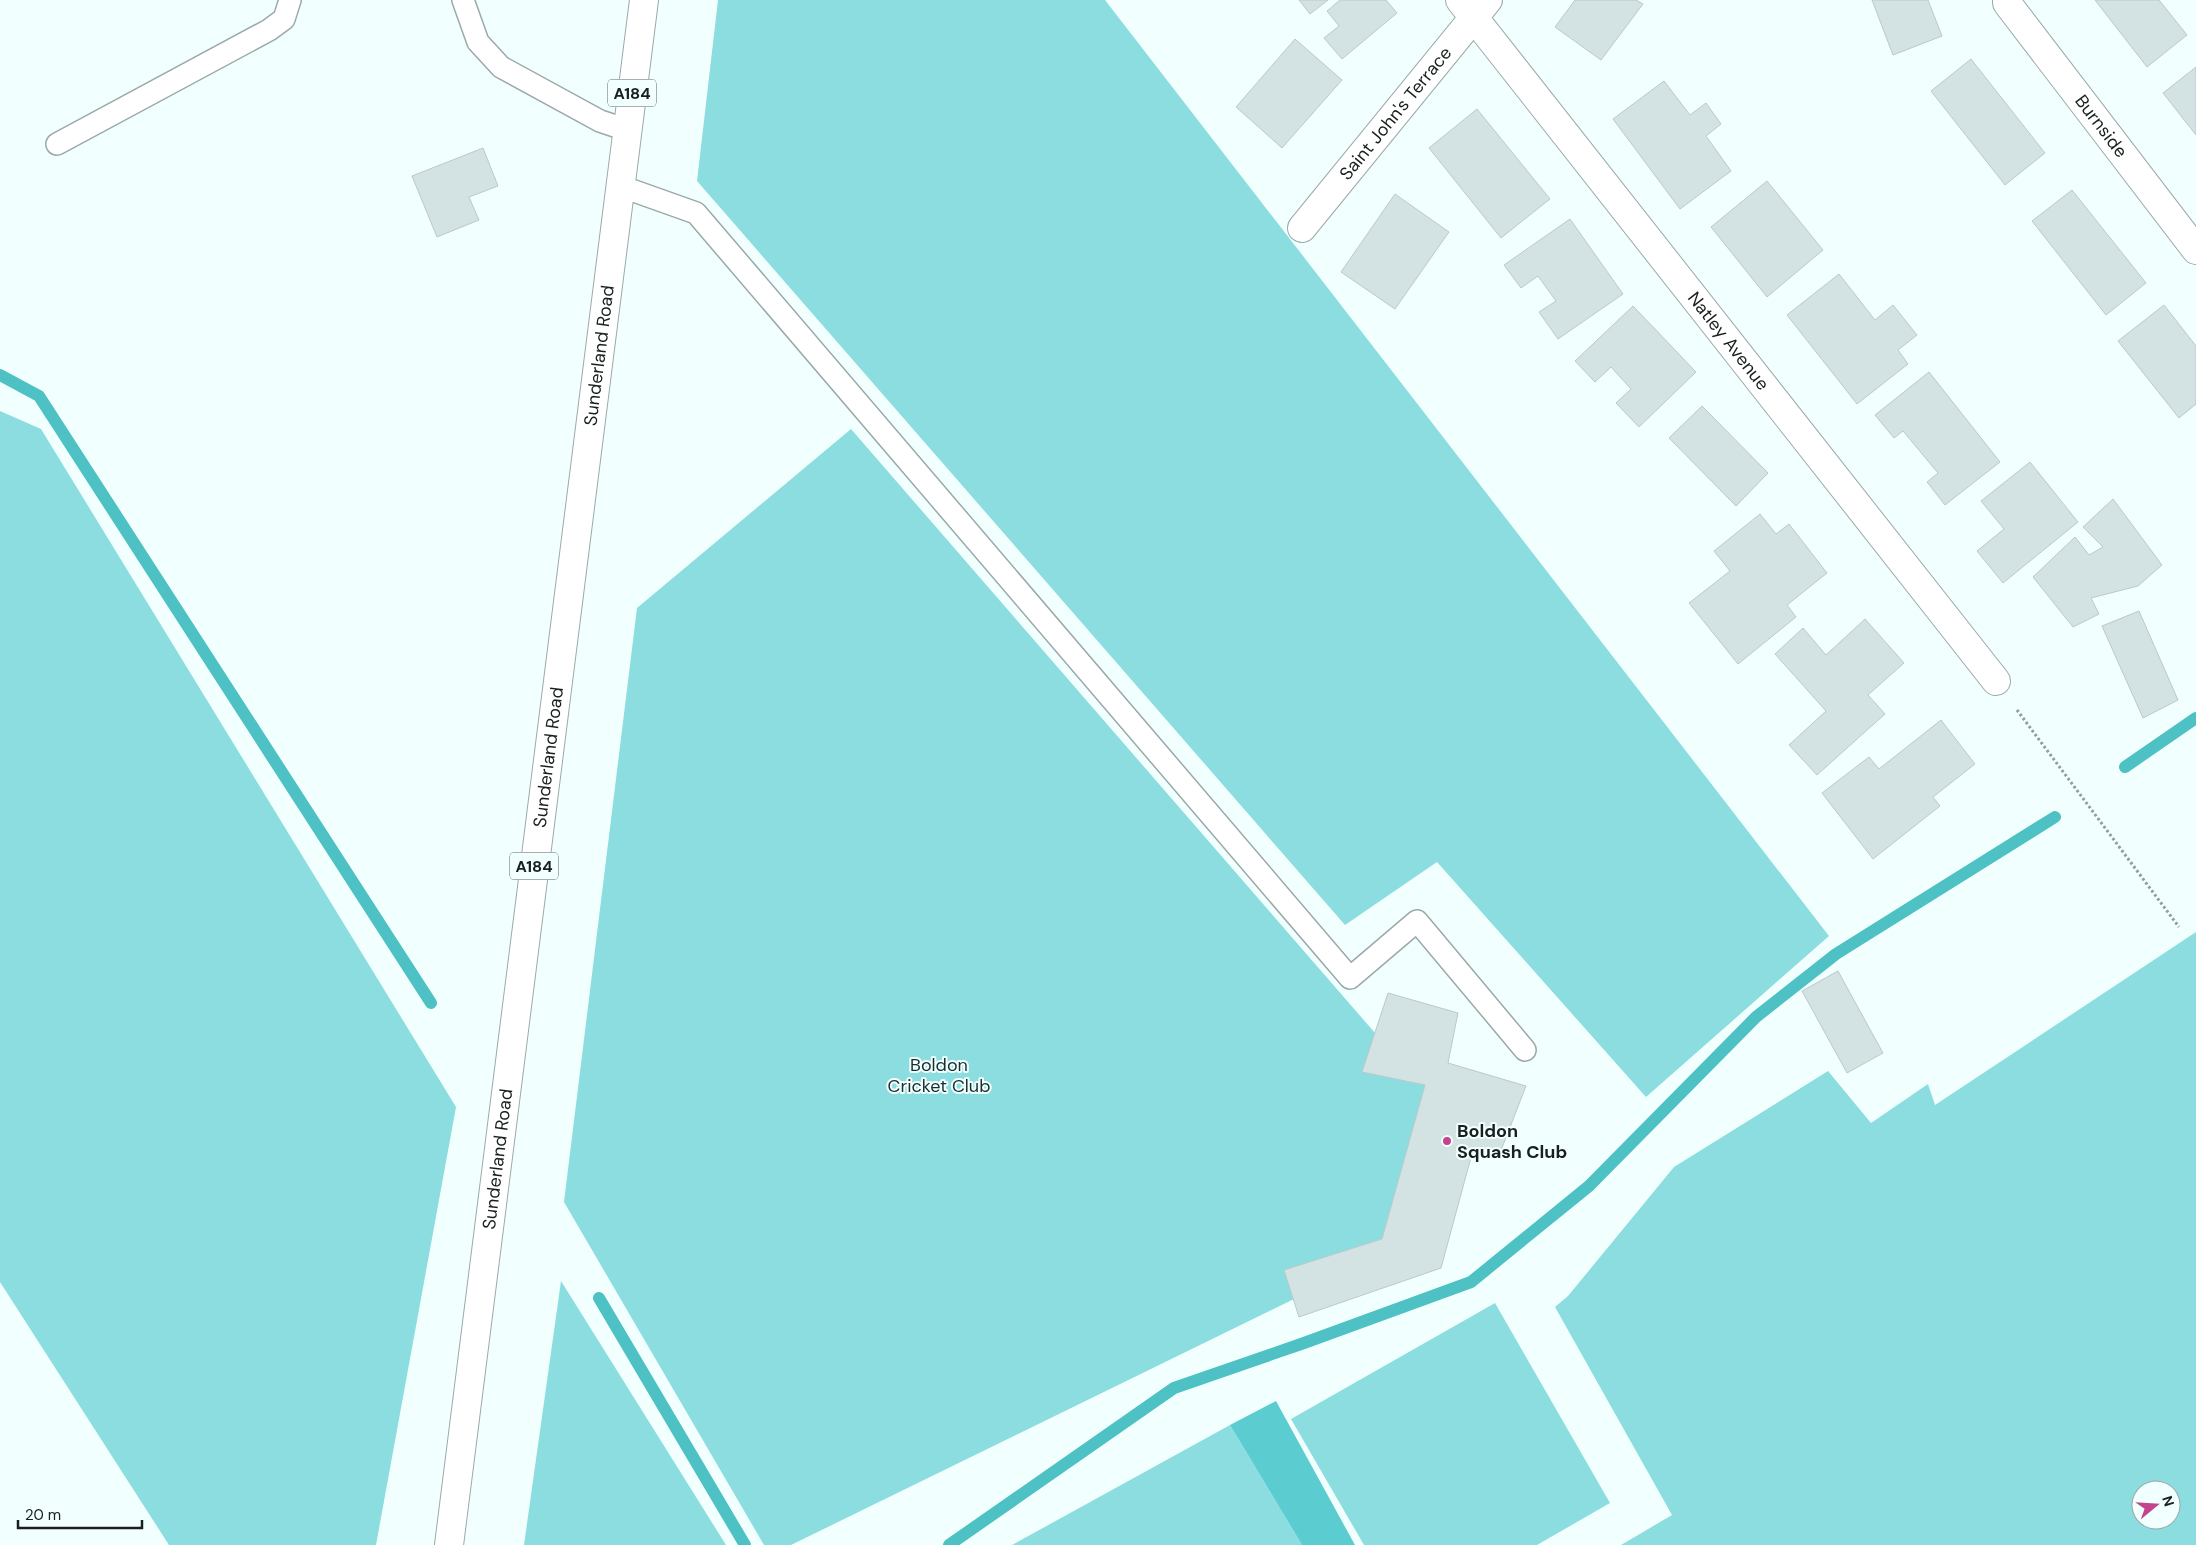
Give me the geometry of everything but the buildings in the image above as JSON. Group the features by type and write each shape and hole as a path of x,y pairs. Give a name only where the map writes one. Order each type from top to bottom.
{"main road":[{"name":"Sunderland Road","path":"448,1545 644,0"},
{"name":"Burnside","path":"2007,0 2007,4 2196,250"},
{"name":"Saint John's Terrace","path":"1302,228 1474,6"},
{"name":"Natley Avenue","path":"1474,6 1996,681"}],"lane":[{"path":"57,144 269,30 284,19 290,0"},
{"path":"463,0 478,42 501,67 600,121 627,130"},
{"path":"620,186 696,213 1350,978 1417,921 1525,1050"}],"path":[{"path":"1996,681 2179,927"}],"green space":[{"path":"718,0 1105,0 1829,936 1646,1097 1437,862 1345,925 697,181"},
{"path":"0,411 41,429 456,1107 376,1545 169,1545 0,1282"},
{"name":"Boldon Cricket Club","path":"851,429 1375,1033 1363,1072 1425,1085 1382,1239 1284,1270 1294,1299 791,1545 764,1545 564,1202 637,608"},
{"path":"2196,932 2196,1545 1621,1545 1672,1515 1555,1307 1568,1296 1674,1167 1828,1071 1871,1123 1928,1084 1935,1105"},
{"path":"561,1281 726,1545 524,1545"},
{"path":"1495,1303 1610,1503 1537,1545 1364,1545 1291,1419"},
{"path":"1230,1425 1302,1545 1012,1545"}],"shaded area":[{"path":"1276,1401 1355,1545 1302,1545 1230,1425"}],"waterway":[{"path":"0,375 39,396 431,1003"},
{"path":"2125,767 2196,718"},
{"path":"949,1545 1174,1388 1471,1282 1589,1186 1756,1017 1836,954 2055,817"},
{"path":"599,1298 745,1545"}],"place":[{"name":"Boldon Squash Club","path":"1447,1141"}]}
